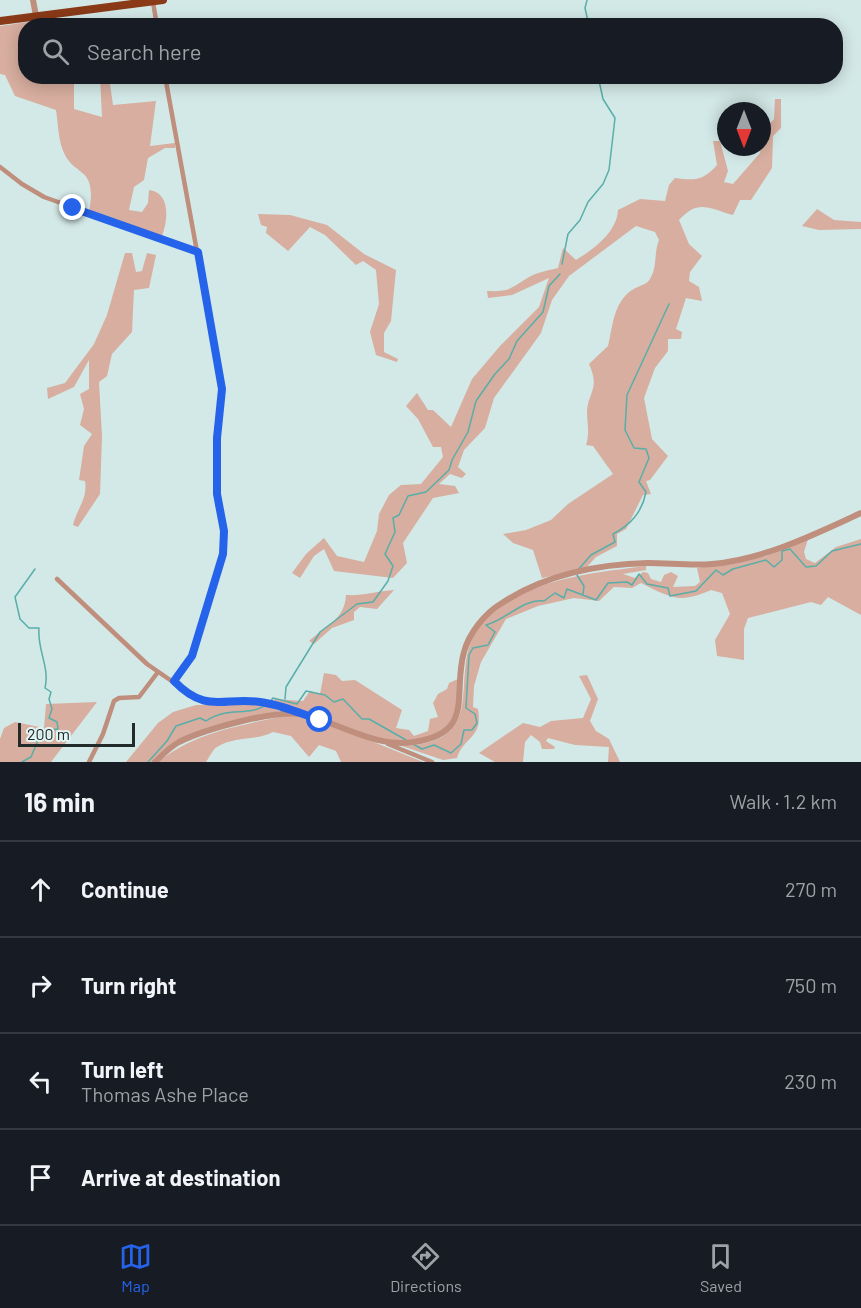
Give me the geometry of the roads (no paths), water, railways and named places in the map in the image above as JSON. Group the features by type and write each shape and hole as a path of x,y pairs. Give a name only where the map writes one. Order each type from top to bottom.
{"highway":[{"path":"22,18 163,0"},
{"path":"0,21 18,18"}],"street":[{"path":"33,0 36,16"},
{"path":"153,1 156,18"},
{"path":"166,84 222,389 217,494 224,531 223,554 192,656 174,681"},
{"path":"0,167 21,184 44,197 198,252"},
{"path":"388,744 416,742 435,737 452,727 461,703 463,654 467,641 485,616 501,603 545,580 619,565 712,564 736,560 769,553 861,513"},
{"path":"57,579 111,632 158,672 199,700 220,703 263,702 277,705 432,762"},
{"path":"89,762 103,734 114,701 119,698 139,697 158,672"},
{"path":"155,762 166,751 192,736 220,727 293,712"}],"waterway":[{"path":"587,0 585,8 587,18"},
{"path":"562,264 568,234 580,220 588,202 603,184 609,170 615,118 603,99 600,84"},
{"path":"285,699 286,687 320,632 357,604 373,602 388,581 393,566 385,554 395,532 393,518 399,515 408,496 426,492 449,470 468,432 476,401 509,359 517,341 543,312 549,286 560,274"},
{"path":"578,570 591,555 615,542 613,534 625,527 642,506 646,492 639,482 649,458 646,449 634,448 625,430 627,395 669,304"},
{"path":"413,744 422,749 434,745 451,753 461,744 464,730 472,730 477,723 475,714 466,708 469,655 473,648 488,645 495,632 486,625 521,606 544,601 555,593 564,598 567,589 596,600 608,583 627,582 632,585 639,574 647,584 668,588 670,596 696,591 716,570 723,575 733,569 766,560 774,567 782,560 782,551 790,549 806,567 816,566 832,551 861,544"},
{"path":"22,762 31,757 42,731 58,729 57,722 49,718 52,709 49,699 51,692 45,688 46,673 39,628 29,628 20,619 15,597 35,569"},
{"path":"577,575 584,586 583,595"},
{"path":"270,702 273,698 297,704 306,691 325,695 334,702 343,699 362,719 369,719 406,740"},
{"path":"148,762 167,741 176,726 200,718 206,721 214,716 259,709 266,705"}]}
